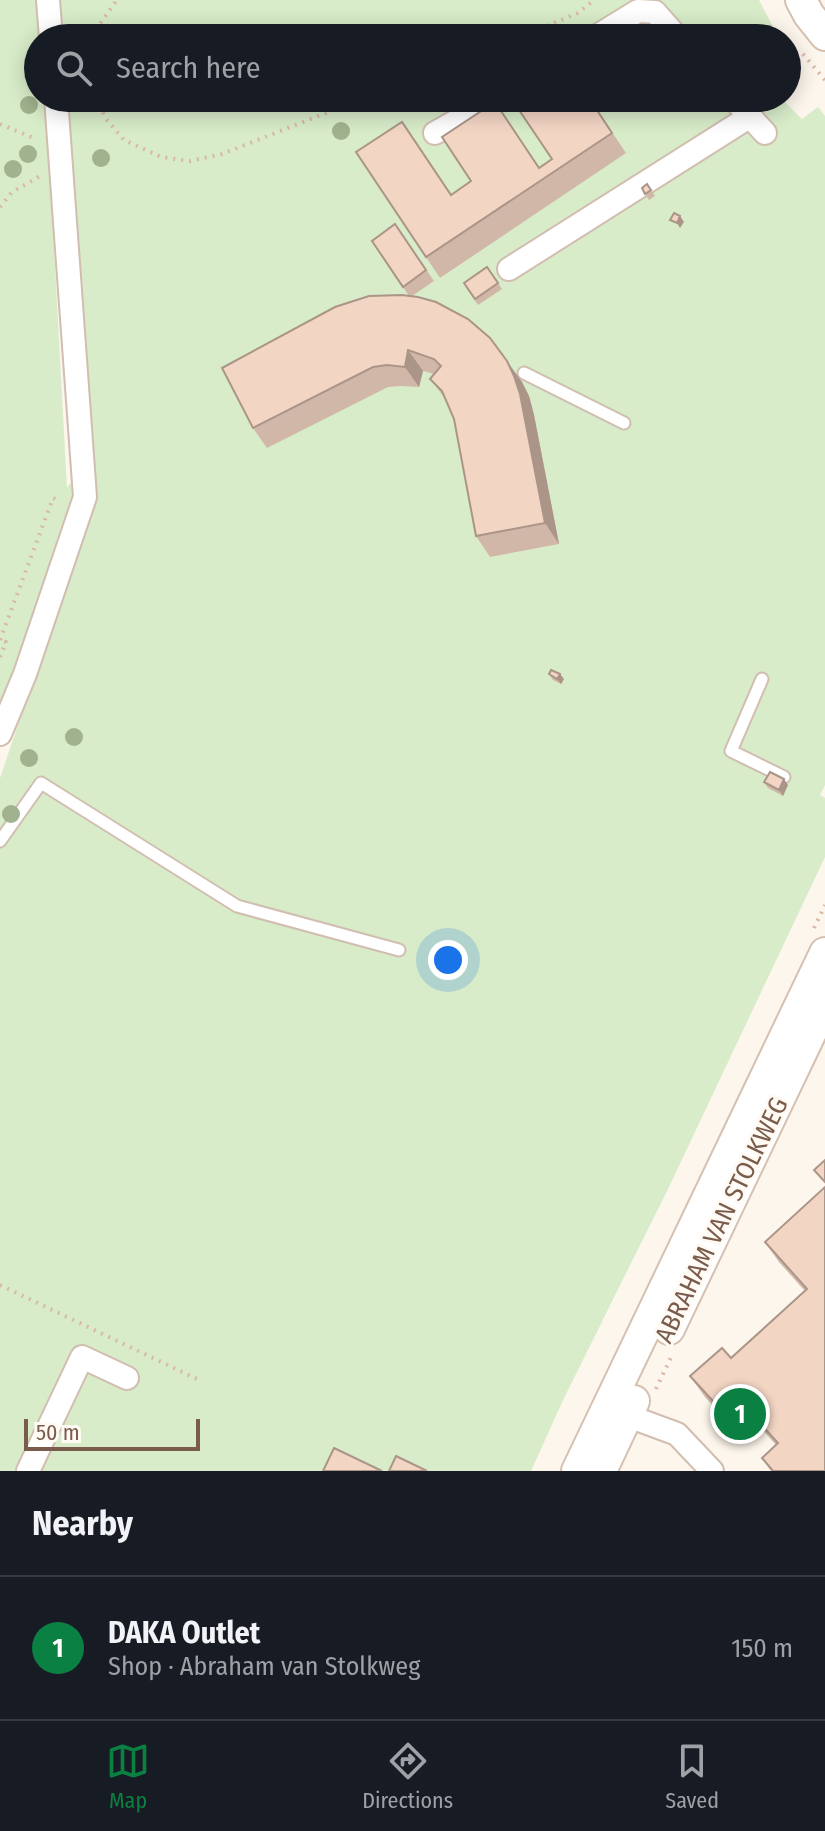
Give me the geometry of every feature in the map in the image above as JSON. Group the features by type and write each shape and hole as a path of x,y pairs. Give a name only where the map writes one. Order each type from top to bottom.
{"street":[{"path":"48,0 50,24"},
{"path":"801,0 825,35"},
{"path":"617,24 638,11 655,12 666,24"},
{"path":"0,734 25,674 85,497 57,112"},
{"path":"435,133 472,112"},
{"path":"509,269 747,114"},
{"name":"ABRAHAM VAN STOLKWEG","path":"577,1471 617,1412 815,1018 806,989 825,953"},
{"path":"28,1471 82,1357 127,1378"},
{"path":"617,1412 677,1434 712,1471"},
{"name":"ABRAHAM VAN STOLKWEG","path":"601,1471 617,1412"}],"lane":[{"path":"524,373 624,423"},
{"path":"762,679 731,751 784,777"},
{"path":"0,841 41,783 237,906 399,950"}],"path":[{"path":"100,24 117,0"},
{"path":"551,24 578,13 594,0"},
{"path":"103,112 124,140 161,157 190,161 222,154 328,112"},
{"path":"0,124 61,159 12,192 0,207"},
{"path":"0,657 6,642 0,640 53,498 58,500 64,485"},
{"path":"0,1285 197,1379"}],"green space":[{"path":"0,0 41,0 42,24 24,24 24,112 47,112 67,488 70,483 80,488 0,707"},
{"path":"60,0 759,0 772,24 61,24"},
{"path":"818,107 825,116 825,785 820,795 825,798 825,857 531,1471 0,1471 0,778 91,509 95,455 86,451 66,112 795,112 802,119"}],"building":[{"path":"480,112 502,112 539,168 552,159 520,112 598,112 612,133 426,257 356,152 402,122 451,195 471,181 442,137"},
{"path":"647,184 651,190 645,194 642,188"},
{"path":"674,213 680,216 677,223 670,220"},
{"path":"395,224 426,270 403,287 372,241"},
{"path":"487,267 498,283 475,299 464,283"},
{"path":"402,295 436,302 468,319 490,338 507,361 520,394 545,523 476,536 454,419 442,391 430,379 441,366 434,359 408,350 405,367 373,367 253,428 222,368 335,307 369,296"},
{"path":"551,670 560,674 557,679 549,674"},
{"path":"770,772 784,779 779,790 764,782"},
{"path":"825,1160 825,1182 814,1170"},
{"path":"825,1187 825,1471 773,1471 762,1458 778,1443 738,1399 723,1412 690,1376 722,1348 731,1358 807,1289 765,1242"},
{"path":"334,1448 382,1471 323,1471"},
{"path":"396,1456 427,1471 389,1471"}],"place":[{"name":"DAKA Outlet","path":"740,1414"}]}
